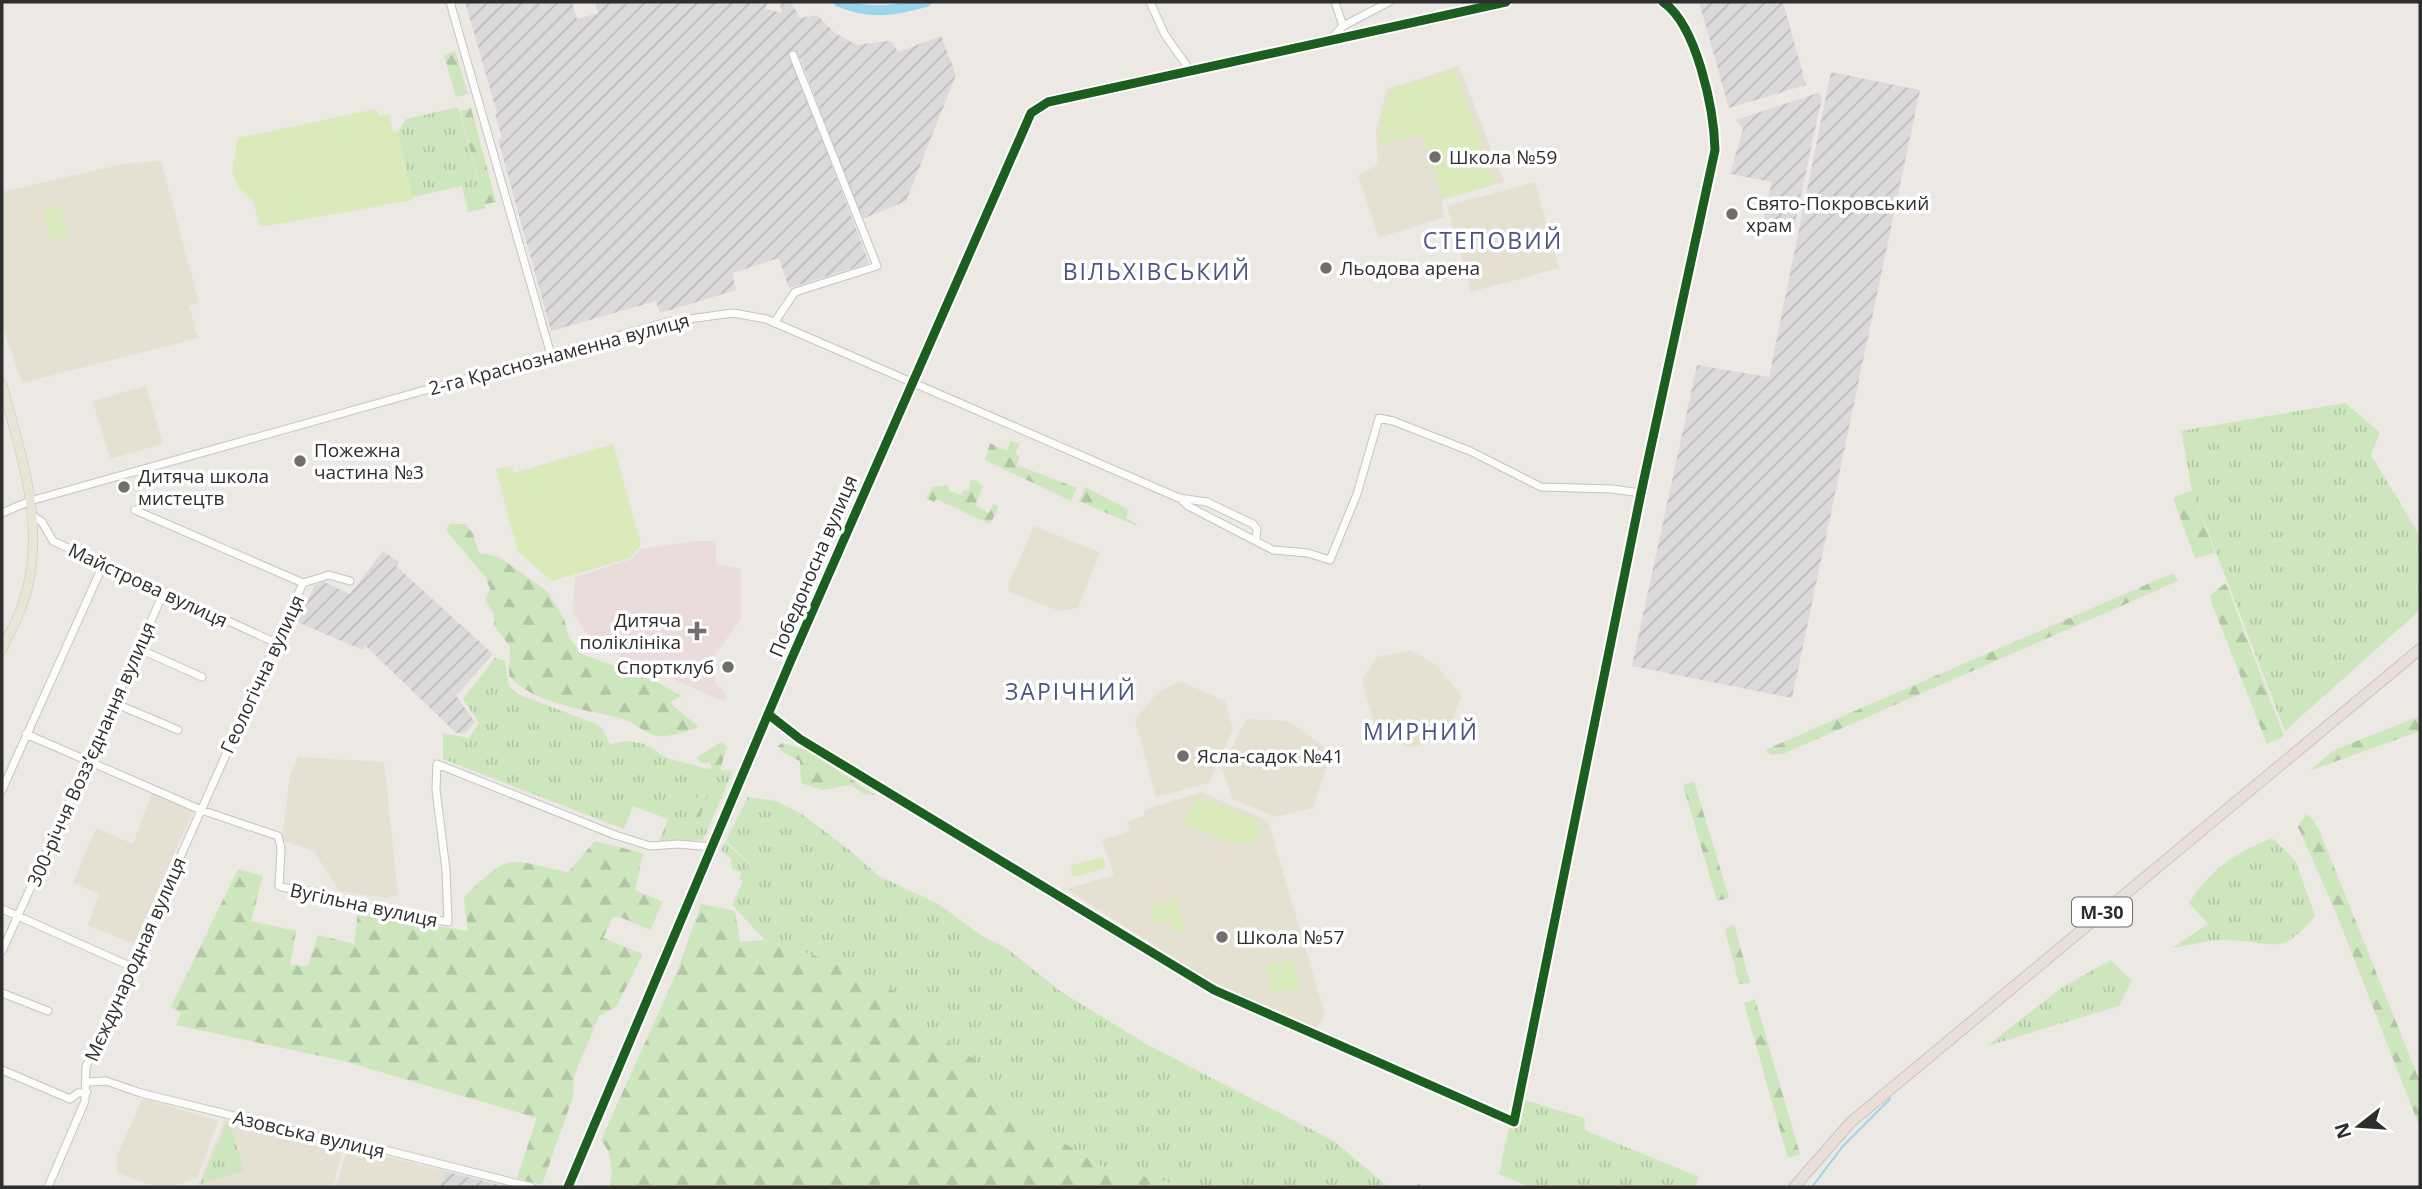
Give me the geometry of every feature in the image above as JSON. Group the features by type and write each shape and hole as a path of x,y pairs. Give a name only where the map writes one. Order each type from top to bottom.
{"highway":[{"name":"М-30","path":"1794,1187 1851,1122 2420,649"}],"main road":[{"path":"2,384 20,447 32,515 32,557 23,604 2,650"}],"street":[{"path":"450,2 551,355"},
{"path":"1150,2 1165,35 1190,70"},
{"path":"1335,2 1343,26"},
{"path":"1328,42 1343,26 1389,2"},
{"name":"Победоносна вулиця","path":"568,1187 768,714 1031,113 1048,102 1506,2"},
{"path":"768,714 800,739 1192,978 1514,1122 1641,494 1715,149 1714,118 1688,34 1681,21 1663,2"},
{"path":"774,323 795,292 877,266 793,55"},
{"name":"2-га Краснознаменна вулиця","path":"2,513 30,501 551,355 690,317 733,313 774,323 1179,498 1207,502 1253,524 1257,529 1256,541 1188,506 1179,498"},
{"path":"1256,541 1273,550 1308,553 1330,560 1357,494 1379,418 1470,451 1541,487 1612,489 1641,494"},
{"path":"135,510 303,583"},
{"name":"Майстрова вулиця","path":"32,515 42,522 53,541 274,642"},
{"path":"2,790 103,565"},
{"name":"Геологічна вулиця","path":"201,810 274,642 303,583 329,575 350,581"},
{"name":"300-річчя Возз’єднання вулиця","path":"2,951 164,592"},
{"path":"139,649 202,677"},
{"path":"114,703 178,730"},
{"name":"Вугільна вулиця","path":"26,734 201,810 278,836 281,848 279,886 293,891 324,894 333,901 448,922 436,790 437,764 650,846 678,844 712,847"},
{"name":"Мєждународная вулиця","path":"48,1187 87,1092 86,1067 201,810"},
{"path":"2,909 132,967"},
{"path":"2,993 48,1012"},
{"path":"2,1070 71,1099 87,1092"},
{"name":"Азовська вулиця","path":"88,1082 106,1081 141,1093 243,1119 356,1146 362,1144 531,1187"}],"shaded area":[{"path":"465,2 572,2 577,19 598,13 595,2 767,2 766,9 782,13 780,4 791,2 800,18 817,15 835,33 857,45 887,41 892,42 898,52 941,36 956,75 906,201 862,219 800,58 792,61 869,263 789,288 779,258 732,273 736,290 660,313 656,301 551,331 498,139 502,138 495,114 497,113"},
{"path":"1699,2 1783,2 1806,85 1729,108"},
{"name":"Школа №59","path":"1459,66 1504,182 1441,200 1444,217 1379,238 1358,175 1378,165 1376,130 1387,89"},
{"path":"1831,72 1920,90 1792,698 1632,666 1697,365 1769,377"},
{"path":"1818,93 1822,97 1792,237 1761,230 1772,182 1730,174 1743,129 1736,120"},
{"path":"161,161 199,303 189,306 198,338 22,383 2,324 2,192 123,164"},
{"path":"1535,182 1559,268 1471,292 1447,206"},
{"path":"146,386 163,444 110,459 93,401"},
{"path":"1034,526 1100,552 1078,608 1059,611 1010,592 1008,586"},
{"path":"695,541 716,541 716,564 741,569 741,618 715,655 715,683 727,694 723,701 595,645 573,613 575,577 630,560 641,549"},
{"path":"383,551 399,562 396,566 493,654 456,696 475,722 465,733 456,733 365,645 363,650 297,622 315,585 324,582 350,594"},
{"path":"1411,650 1437,666 1462,696 1450,726 1436,740 1409,748 1376,731 1362,680 1377,657"},
{"name":"Ясла-садок №41","path":"1180,681 1225,701 1233,729 1209,783 1156,797 1135,720 1157,693"},
{"path":"1246,719 1289,721 1323,746 1327,765 1313,808 1275,817 1233,799 1221,768"},
{"path":"298,757 384,762 398,895 387,898 339,891 314,851 282,840 290,775"},
{"name":"Школа №57","path":"1201,792 1268,821 1325,1015 1314,1031 1215,985 1067,889 1114,875 1102,840 1130,831 1127,821 1144,816 1144,810"},
{"path":"152,793 194,809 134,944 88,925 99,894 73,883 96,828 133,844"},
{"path":"143,1098 218,1121 198,1177 173,1187 155,1187 118,1173 116,1157"},
{"path":"225,1120 342,1152 333,1187 190,1187 198,1184"},
{"path":"348,1147 445,1171 439,1187 336,1187"},
{"path":"445,1171 507,1187 439,1187"}],"green space":[{"path":"455,51 468,94 456,97 444,55"},
{"path":"1455,71 1495,184 1443,199 1422,134 1379,145 1379,130 1383,109 1392,89"},
{"path":"458,107 485,209 468,212 462,186 412,197 398,132 406,119"},
{"path":"471,108 496,202 485,204 460,111"},
{"path":"376,109 379,116 389,114 393,132 398,132 413,200 260,227 253,202 238,187 232,171 238,138"},
{"path":"60,205 68,237 51,240 43,209"},
{"path":"2345,403 2380,432 2371,455 2420,536 2420,610 2285,731 2192,490 2181,431"},
{"path":"1010,441 1020,444 1015,454 1020,457 1017,465 1077,488 1071,501 985,460 990,443 1007,451"},
{"path":"613,444 641,544 630,558 552,581 518,552 496,469 511,466 514,473"},
{"path":"975,480 983,486 975,506 989,513 993,504 999,507 990,524 936,499 934,502 926,498 933,487 947,485 950,491 961,495 964,490 969,491 970,481"},
{"path":"1085,487 1129,510 1126,518 1137,524 1136,526 1079,501"},
{"path":"2192,490 2215,553 2195,558 2173,498"},
{"path":"450,524 465,524 473,534 479,553 499,557 547,591 564,619 569,637 582,654 657,682 681,696 670,703 699,727 673,735 657,736 627,721 547,700 520,686 509,676 510,647 494,625 494,614 485,600 490,589 486,578 446,530"},
{"path":"2173,573 2178,581 1783,754 1771,755 1765,750"},
{"path":"2226,583 2284,736 2267,744 2209,596"},
{"path":"495,658 505,661 509,686 518,694 596,724 602,728 610,744 627,741 645,744 667,758 704,768 733,771 703,840 659,841 668,819 633,806 624,829 443,759 443,733 469,738 479,723 463,699"},
{"path":"2420,716 2420,731 2309,771 2334,750"},
{"path":"721,742 727,747 720,770 713,772 710,762 701,764 697,757"},
{"path":"782,743 807,750 875,795 864,794 851,785 822,790 801,783 800,761 784,753 778,746"},
{"path":"711,781 701,815 693,824 690,818 702,784"},
{"path":"1694,781 1729,898 1717,901 1683,785"},
{"path":"1197,796 1257,820 1259,834 1255,842 1232,842 1183,822"},
{"path":"748,797 776,801 803,815 879,876 940,905 982,936 1006,948 1060,991 1148,1045 1334,1141 1388,1187 1188,1187 1103,1167 1059,1140 1023,1124 989,1096 976,1060 916,1024 894,991 835,962 765,940 732,905 743,881 739,879 742,873 732,869 731,859 721,850 725,842 749,864 745,877 750,864 726,841"},
{"path":"2306,814 2312,818 2320,832 2420,1082 2420,1128 2335,910 2298,827"},
{"path":"2272,838 2295,860 2315,915 2303,929 2284,943 2220,940 2172,948 2208,924 2189,903 2206,880 2224,863"},
{"path":"595,841 643,853 635,890 663,902 650,930 620,917 613,917 603,938 643,954 616,1007 599,1016 574,1076 573,1097 542,1185 517,1178 537,1118 343,1061 176,1025 181,1013 171,1007 238,869 263,876 251,921 296,931 290,965 308,966 318,935 354,944 358,912 468,931 464,897 491,872 501,865 520,862 568,872"},
{"path":"1103,857 1106,868 1073,877 1070,866"},
{"path":"1176,899 1185,931 1174,934 1169,920 1155,924 1149,907"},
{"path":"701,904 735,911 740,942 765,940 835,962 894,991 916,1024 976,1060 989,1096 1023,1124 1059,1140 1103,1167 1189,1187 610,1187 611,1162 601,1140 677,972"},
{"path":"1734,924 1750,983 1739,984 1725,929"},
{"path":"1292,959 1301,989 1272,992 1266,966"},
{"path":"2111,960 2132,981 2119,1006 1987,1046 2061,988"},
{"path":"1755,999 1800,1154 1788,1158 1744,1003"},
{"path":"1524,1100 1584,1118 1585,1130 1699,1177 1696,1187 1530,1187 1499,1174 1509,1128 1514,1127"},
{"path":"229,1119 244,1171 200,1184"}],"waterway":[{"path":"839,2 872,10 903,8 926,2"},
{"path":"1812,1187 1843,1146 1890,1099"},
{"path":"1418,1185 1423,1187"}],"cycle path":[{"path":"568,1187 791,660 1031,113 1048,102 1506,2"},
{"path":"768,714 800,739 1214,990 1514,1122 1641,493 1715,150 1707,92 1694,48 1675,13 1663,2"}],"place":[{"name":"Школа №59","path":"1435,157"},
{"name":"Свято-Покровський храм","path":"1732,214"},
{"name":"Льодова арена","path":"1326,268"},
{"name":"Пожежна частина №3","path":"300,461"},
{"name":"Дитяча школа мистецтв","path":"124,487"},
{"name":"Дитяча поліклініка","path":"697,631"},
{"name":"Спортклуб","path":"728,667"},
{"name":"Ясла-садок №41","path":"1183,756"},
{"name":"Школа №57","path":"1222,937"}],"district":[{"name":"СТЕПОВИЙ","path":"1493,240"},
{"name":"ВІЛЬХІВСЬКИЙ","path":"1157,271"},
{"name":"ЗАРІЧНИЙ","path":"1071,691"},
{"name":"МИРНИЙ","path":"1421,731"}]}
